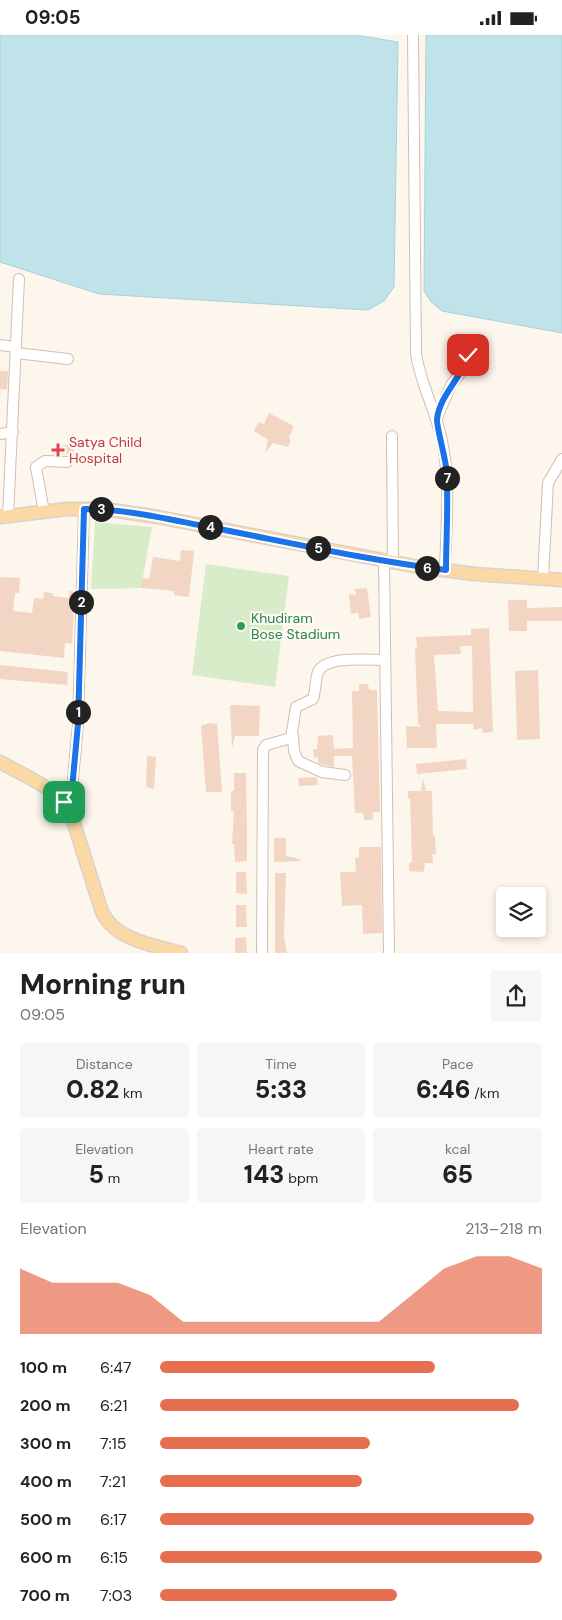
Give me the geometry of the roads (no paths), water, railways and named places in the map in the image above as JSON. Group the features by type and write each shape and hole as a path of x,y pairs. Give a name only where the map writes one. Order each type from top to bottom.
{"main road":[{"path":"4,516 104,509 158,517 388,562 446,570 562,580"},
{"path":"0,762 47,788 64,802 70,811 106,921 127,936 181,953"}],"street":[{"path":"413,35 416,353 421,377 442,438 447,474 446,570"},
{"path":"4,516 13,432 19,279"},
{"path":"436,420 451,385 465,367 469,343"},
{"path":"0,345 16,350 68,359"},
{"path":"0,434 13,432"},
{"path":"389,953 385,660 392,436"},
{"path":"543,579 548,483 562,459"},
{"path":"44,512 36,467 45,461 67,463"},
{"path":"70,811 78,724 84,509"},
{"path":"345,775 322,772 298,761 294,751 293,735 296,707 313,699 318,672 322,667 337,661 385,660"},
{"path":"262,953 261,755 266,745 287,740 293,735"}],"water":[{"path":"0,35 356,35 398,42 394,287 384,301 368,310 99,294 0,262"},
{"path":"426,35 562,35 562,333 442,311 431,302 424,291"}],"place":[{"name":"Satya Child Hospital","path":"58,450"},
{"name":"Khudiram Bose Stadium","path":"241,626"}]}
